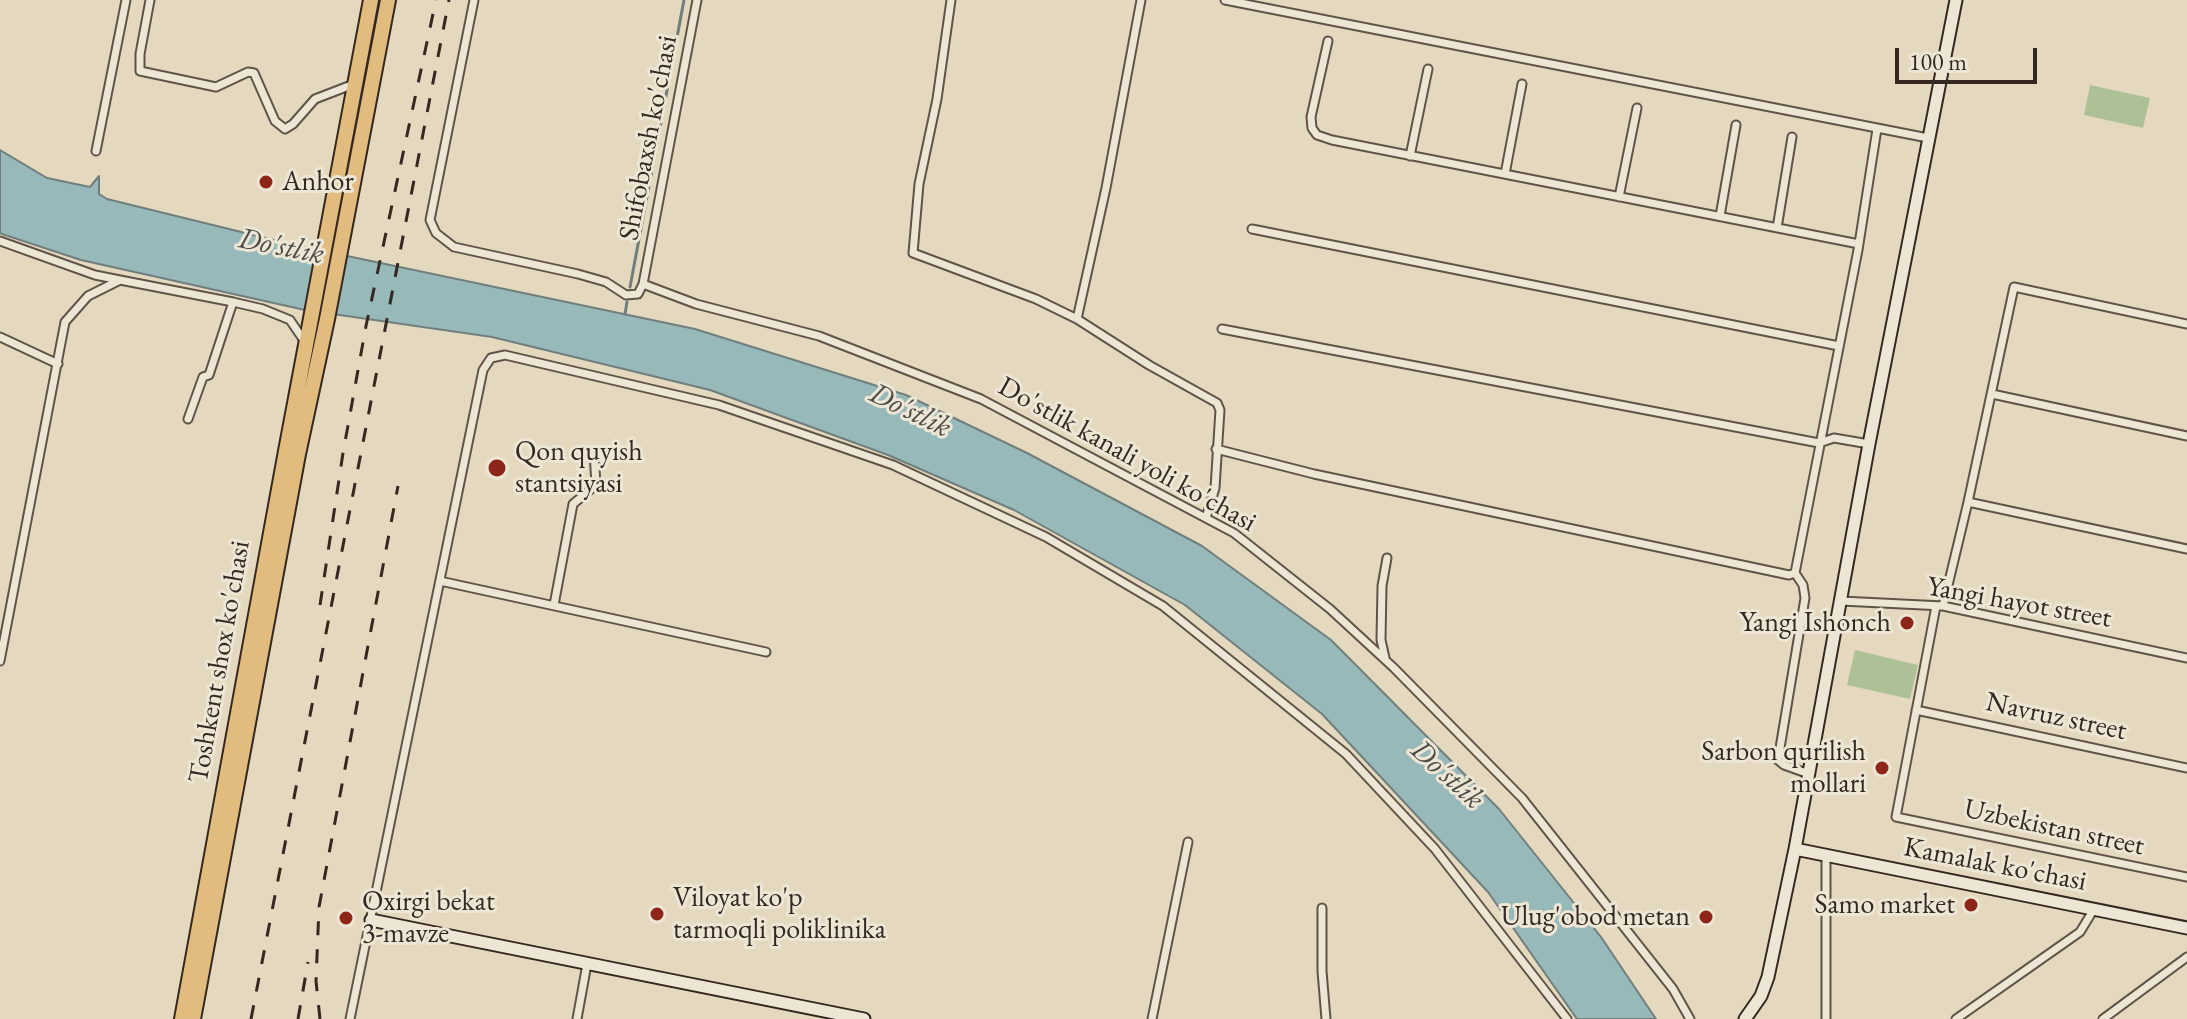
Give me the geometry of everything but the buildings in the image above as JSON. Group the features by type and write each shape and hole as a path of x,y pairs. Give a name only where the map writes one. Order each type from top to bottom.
{"highway":[{"path":"336,237 354,84 371,0"},
{"path":"336,237 388,0"},
{"name":"Toshkent shox ko'chasi","path":"182,1019 306,343 336,237"},
{"name":"Toshkent shox ko'chasi","path":"193,1019 298,454 327,319 336,237"}],"main road":[{"path":"1745,1019 1761,996 1768,977 1795,849 1869,444 1956,0"},
{"name":"Kamalak ko'chasi","path":"1795,849 2187,928"},
{"path":"371,920 864,1019"}],"street":[{"path":"96,151 126,0"},
{"path":"150,0 140,71 216,87 248,72 254,73 275,121 285,129 315,99 354,84"},
{"path":"474,0 430,220 436,233 454,247 578,274 606,282 626,295 638,294 643,284"},
{"name":"Shifobaxsh ko'chasi","path":"643,284 697,0"},
{"path":"951,0 937,99 919,184 913,253 1036,299 1077,319 1149,365 1217,403 1220,410 1215,488 1206,518"},
{"path":"1077,319 1106,188 1141,0"},
{"path":"1225,0 1928,138"},
{"path":"1328,41 1311,117 1312,128 1317,135 1859,244"},
{"path":"1410,156 1428,69"},
{"path":"1505,174 1522,84"},
{"path":"1619,197 1637,108"},
{"path":"1720,216 1736,125"},
{"path":"1809,774 1778,760 1805,598 1803,585 1795,573 1859,244 1877,129"},
{"path":"1777,228 1792,137"},
{"path":"1252,229 1839,346"},
{"path":"0,241 95,275 263,309 290,320 306,343"},
{"path":"0,661 65,322 88,296 120,280"},
{"name":"Do'stlik kanali yoli ko'chasi","path":"643,284 696,304 819,336 981,399 1234,533 1330,609 1386,660 1522,798 1673,989 1690,1019"},
{"path":"1916,710 1939,606 1968,502 2014,287 2187,324"},
{"path":"188,419 203,377 209,375 233,302"},
{"path":"1222,329 1819,443 1834,438 1869,444"},
{"path":"0,337 58,364"},
{"path":"350,1019 483,370 491,358 505,355 719,405 893,465 1046,537 1163,606 1346,754 1435,849 1567,1019"},
{"path":"1992,394 2187,436"},
{"path":"1216,449 1329,477 1789,575 1795,573"},
{"path":"554,605 573,504 596,485 594,451"},
{"path":"1968,502 2187,549"},
{"path":"1386,660 1381,640 1382,586 1387,558"},
{"path":"440,581 766,652"},
{"name":"Yangi hayot street","path":"1841,601 1939,606 2187,658"},
{"name":"Navruz street","path":"1916,710 2187,768"},
{"name":"Uzbekistan street","path":"1916,710 1896,817 2187,877"},
{"path":"1152,1019 1188,842"},
{"path":"1826,856 1826,1019"},
{"path":"1322,908 1326,1019"},
{"path":"1956,1019 2080,932 2094,909"},
{"path":"2103,1019 2187,957"},
{"path":"577,1019 587,964"}],"green space":[{"path":"2090,85 2150,98 2143,128 2084,115"},
{"path":"1855,650 1918,665 1910,699 1847,685"}],"water":[{"name":"Do'stlik","path":"0,150 47,178 90,187 99,176 99,194 107,199 290,244 695,329 906,395 1027,453 1202,546 1331,640 1499,809 1601,937 1656,1019 1577,1019 1488,892 1322,714 1185,605 1014,510 888,455 710,390 492,337 305,310 81,260 2,234"}],"waterway":[{"path":"630,287 684,0"},
{"path":"625,314 627,302"}],"railway":[{"path":"320,605 366,326 436,0"},
{"path":"251,1019 449,0"},
{"path":"320,1019 316,981 319,907 398,486"},
{"path":"298,1019 308,962"}],"place":[{"name":"Anhor","path":"266,182"},
{"name":"Qon quyish stantsiyasi","path":"497,468"},
{"name":"Yangi Ishonch","path":"1907,623"},
{"name":"Sarbon qurilish mollari","path":"1882,768"},
{"name":"Samo market","path":"1971,905"},
{"name":"Viloyat ko'p tarmoqli poliklinika","path":"657,914"},
{"name":"Ulug'obod metan","path":"1706,917"},
{"name":"Oxirgi bekat 3-mavze","path":"346,918"}]}
